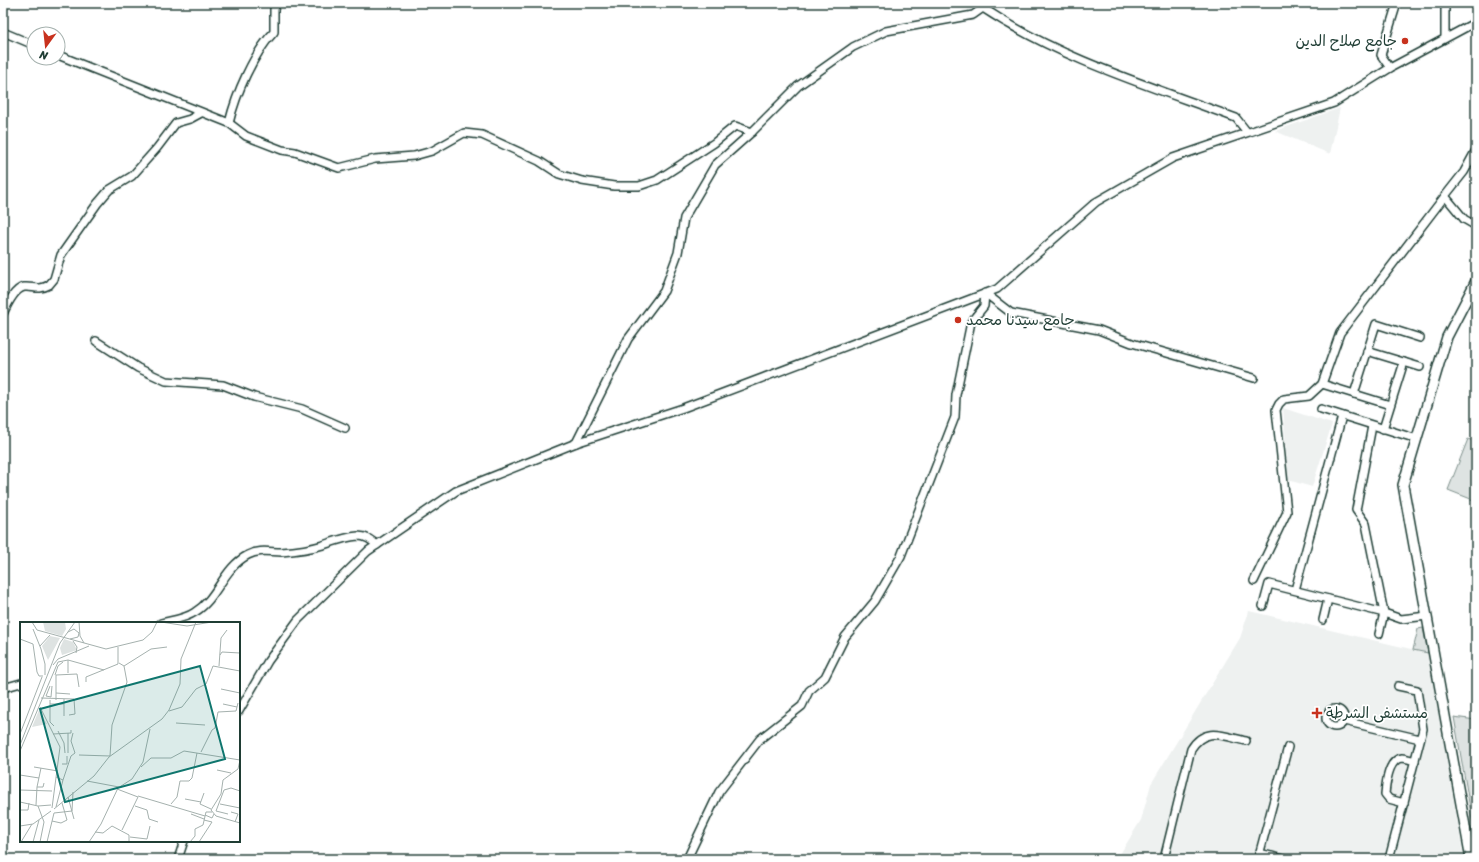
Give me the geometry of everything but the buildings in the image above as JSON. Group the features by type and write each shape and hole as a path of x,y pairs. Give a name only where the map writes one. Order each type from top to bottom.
{"street":[{"path":"229,124 233,107 254,60 264,42 274,32 274,9 277,3"},
{"path":"576,443 628,339 664,291 678,253 684,218 715,165 752,132 798,86 853,47 886,31 973,15 990,3"},
{"path":"1390,68 1381,55 1397,3"},
{"path":"1445,3 1445,38"},
{"path":"983,8 1014,29 1072,57 1236,118 1247,132"},
{"path":"240,710 268,661 298,620 368,551 456,491 576,443 683,408 997,289 1096,202 1173,158 1334,103 1390,68 1476,22"},
{"path":"3,32 26,42"},
{"path":"66,58 229,124 246,136 282,150 294,152 339,168 375,159 414,156 432,151 464,133 482,134 539,161 560,174 582,181 614,186 639,186 657,180 714,143 735,126 752,132"},
{"path":"3,314 16,292 24,287 34,289 49,285 54,278 61,255 75,232 109,190 132,176 157,148 176,123 190,119 201,113"},
{"path":"1254,581 1287,512 1276,410 1278,404 1284,399 1309,396 1322,384 1340,333 1444,196 1464,172 1476,150"},
{"path":"1444,196 1464,219 1476,226"},
{"path":"1471,859 1403,485 1447,336 1475,286"},
{"path":"985,293 1011,313 1099,330 1132,342 1254,378"},
{"path":"687,859 720,792 760,740 802,706 809,691 825,677 845,637 875,601 901,556 955,418 956,395 971,322 984,306 985,293"},
{"path":"1354,394 1376,324 1420,338"},
{"path":"96,341 138,368 166,381 223,384 254,397 302,409 345,428"},
{"path":"1368,351 1420,367"},
{"path":"1383,429 1404,362"},
{"path":"1322,384 1390,405"},
{"path":"1321,409 1416,439"},
{"path":"1295,590 1342,416"},
{"path":"1372,426 1356,510 1366,524 1384,613 1379,634"},
{"path":"165,622 186,617 197,612 207,602 227,572 249,554 264,550 280,552 321,546 345,538 359,536 368,538 376,545"},
{"path":"1263,606 1269,584 1384,613 1401,619 1427,616"},
{"path":"1322,620 1328,599"},
{"path":"3,688 20,683"},
{"path":"1389,859 1423,729 1417,690 1398,686"},
{"path":"1344,721 1420,739"},
{"path":"1164,859 1191,749 1196,740 1204,735 1215,735 1246,741"},
{"path":"1284,859 1258,856 1288,747"},
{"path":"1404,803 1389,799 1385,794 1390,769 1395,762 1401,758 1414,761"},
{"path":"178,859 184,842"}],"shaded area":[{"path":"1340,108 1330,154 1275,131"},
{"path":"1283,408 1332,424 1312,487 1288,480"},
{"path":"1468,439 1476,442 1476,501 1448,490"},
{"name":"مستشفى الشرطة","path":"1249,611 1428,653 1464,859 1117,859 1141,820 1151,784 1240,638"},
{"path":"1423,628 1428,653 1413,650 1418,629"},
{"path":"1454,717 1476,720 1476,843"}],"place":[{"name":"جامع صلاح الدين","path":"1405,41"},
{"name":"جامع سيدنا محمد","path":"958,320"},
{"name":"مستشفى الشرطة","path":"1317,713"}]}
